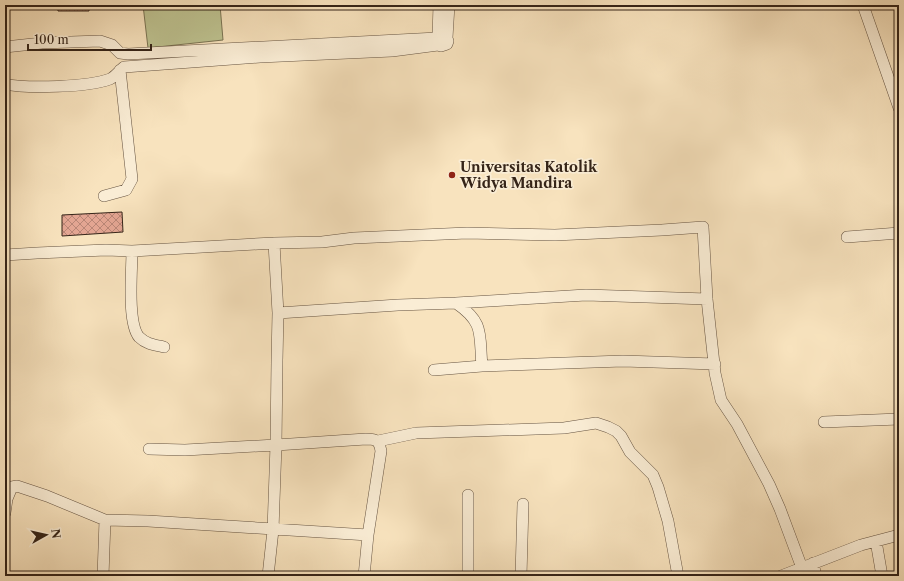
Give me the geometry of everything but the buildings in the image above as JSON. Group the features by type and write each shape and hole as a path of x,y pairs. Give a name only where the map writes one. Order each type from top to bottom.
{"street":[{"path":"438,5 440,40"},
{"path":"440,40 449,5"},
{"path":"863,5 899,108"},
{"path":"5,47 42,43 100,40 112,45 120,53 128,54 440,40"},
{"path":"5,84 34,86 94,84 116,76 124,67 260,57 392,51 440,40"},
{"path":"104,196 126,190 132,179 120,70"},
{"path":"5,255 90,251 132,251 274,243 322,242 354,238 467,234 555,235 703,227 707,299 715,373 721,400 737,424 766,478 780,509 802,568"},
{"path":"847,237 899,233"},
{"path":"268,576 273,530 276,445 276,361 278,313 274,243"},
{"path":"132,251 132,322 139,337 148,344 164,347"},
{"path":"278,313 586,295 707,299"},
{"path":"456,303 471,314 480,329 482,366"},
{"path":"434,370 482,366 623,361 715,364"},
{"path":"824,422 899,420"},
{"path":"149,449 185,450 366,439 374,439 378,441 416,433 564,428 596,423 616,431 621,436 630,452 653,475 668,521 678,576"},
{"path":"364,576 368,535 380,451 380,444 378,441"},
{"path":"5,513 10,491 12,487 16,486 47,496 105,520 141,520 273,530 368,535"},
{"path":"468,495 468,576"},
{"path":"521,576 523,504"},
{"path":"103,576 105,520"},
{"path":"781,576 854,547 899,535"},
{"path":"876,541 882,576"},
{"path":"813,563 816,576"}],"green space":[{"path":"143,5 220,5 223,40 148,48"}],"place":[{"name":"Universitas Katolik Widya Mandira","path":"452,175"}]}
